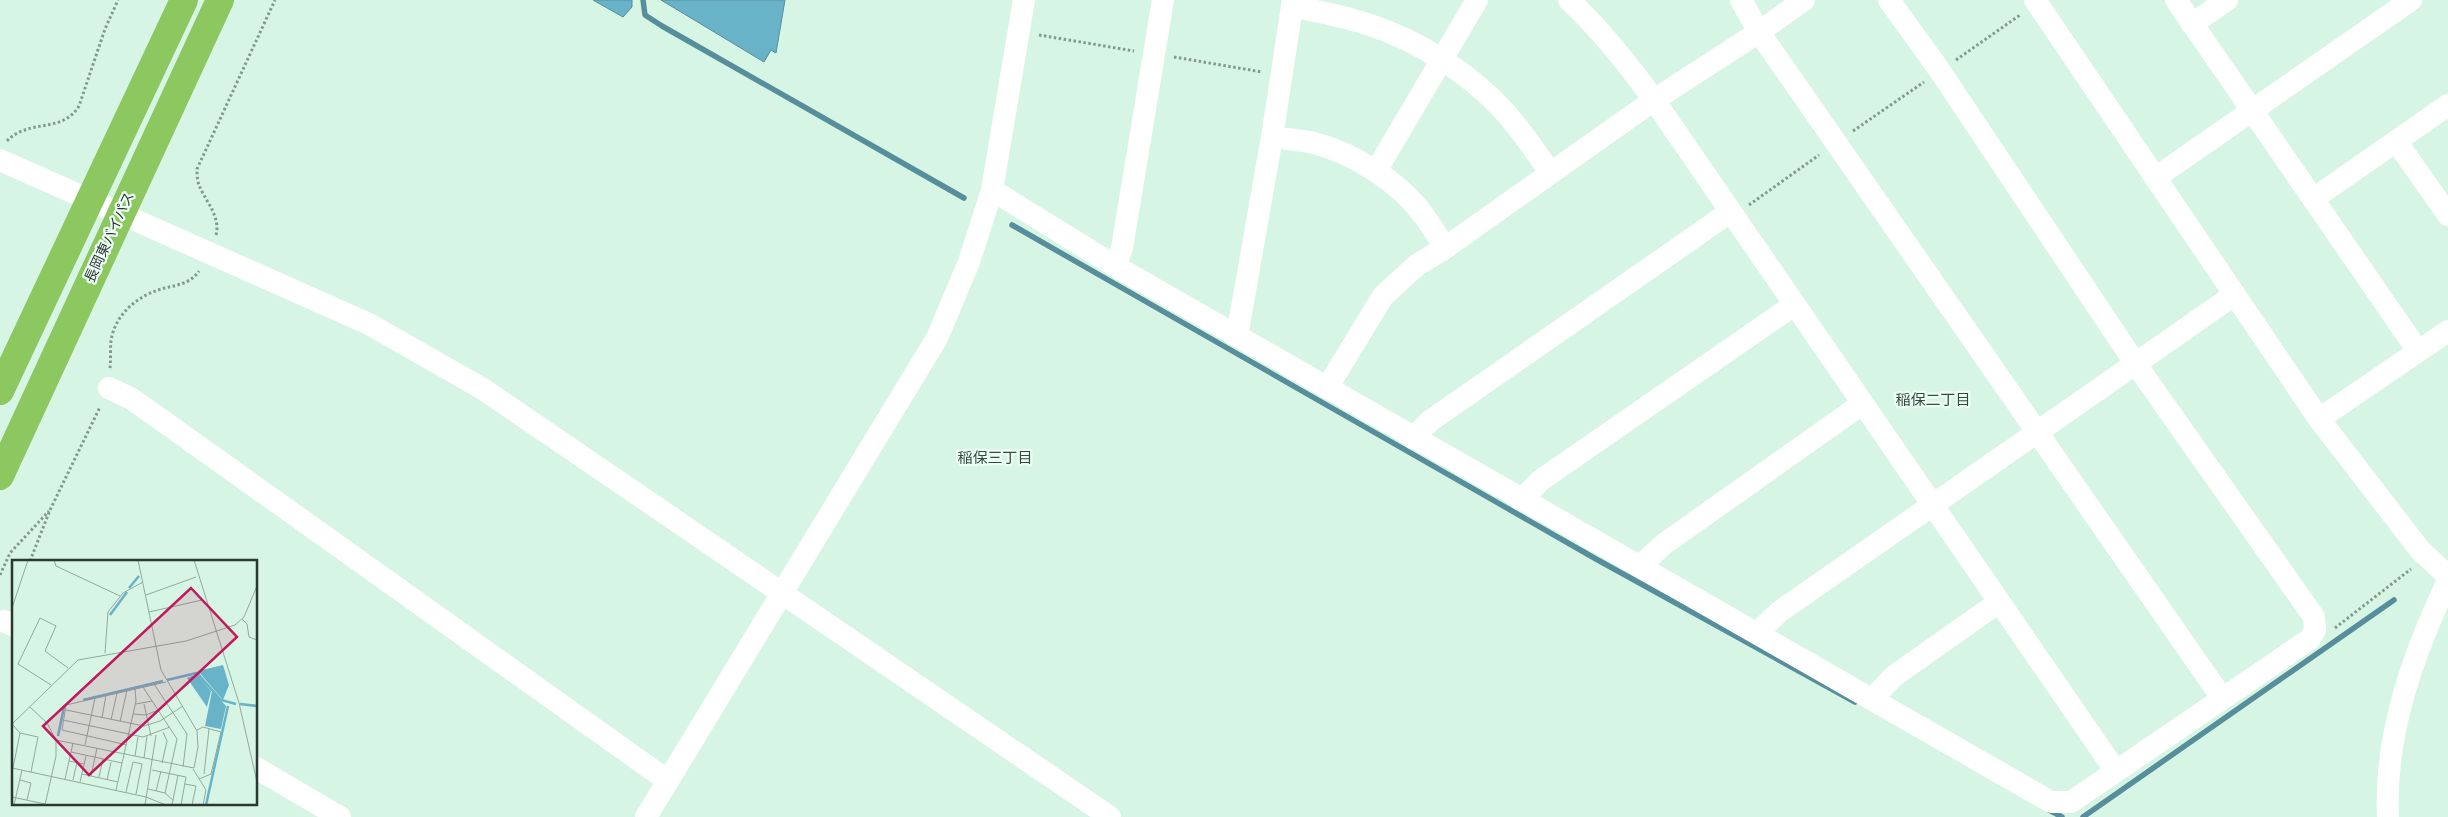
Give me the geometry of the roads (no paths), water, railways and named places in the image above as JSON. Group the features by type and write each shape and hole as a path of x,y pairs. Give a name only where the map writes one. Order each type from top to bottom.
{"highway":[{"path":"0,391 184,0"},
{"name":"長岡東バイパス","path":"0,476 220,0"}],"street":[{"path":"646,817 782,595 882,425 937,338 969,262 992,190 1024,0"},
{"path":"1115,266 1122,248 1163,0"},
{"path":"1376,171 1477,0"},
{"path":"1569,0 1590,19 1624,59 1654,100 2116,770"},
{"path":"1742,0 1759,32 2222,698"},
{"path":"1327,388 1383,296 1416,266 1445,248 1654,100 1759,32 1804,0"},
{"path":"992,190 1115,266 1521,500 1873,698 2051,802 2071,802 2310,638 2315,630 2314,617 2135,363 1940,71 1889,0"},
{"path":"2176,0 2418,351"},
{"path":"2192,24 2227,0"},
{"path":"2155,178 2411,0"},
{"path":"2036,2 2319,419 2420,550 2448,576"},
{"path":"1237,336 1272,136 1292,3 1370,25 1405,40 1472,80 1504,111 1550,172"},
{"path":"2313,200 2448,105"},
{"path":"1272,136 1311,143 1345,156 1376,171 1401,191 1423,214 1445,248"},
{"path":"2396,141 2448,215"},
{"path":"2,153 90,201 212,252 369,324 483,389 782,595 1110,817"},
{"path":"1413,438 1438,415 1730,212"},
{"path":"1757,633 1779,612 2036,431 2234,295"},
{"path":"1521,500 1541,480 1794,305"},
{"path":"2319,419 2448,331"},
{"path":"109,388 132,399 668,781"},
{"path":"1640,566 1664,544 1862,404"},
{"path":"2388,817 2394,737 2405,688 2428,623 2448,581"},
{"path":"1873,698 1894,676 1999,602"},
{"path":"258,769 340,817"}],"water":[{"path":"593,0 632,0 632,7 623,17"},
{"path":"661,0 785,0 776,53 771,50 764,62"}],"waterway":[{"path":"643,0 645,15 662,26 964,198"},
{"path":"1012,225 1596,559 1855,702"},
{"path":"2083,817 2394,600"},
{"path":"2049,810 2062,817"}],"district":[{"name":"稲保二丁目","path":"1933,400"},
{"name":"稲保三丁目","path":"995,458"}]}
